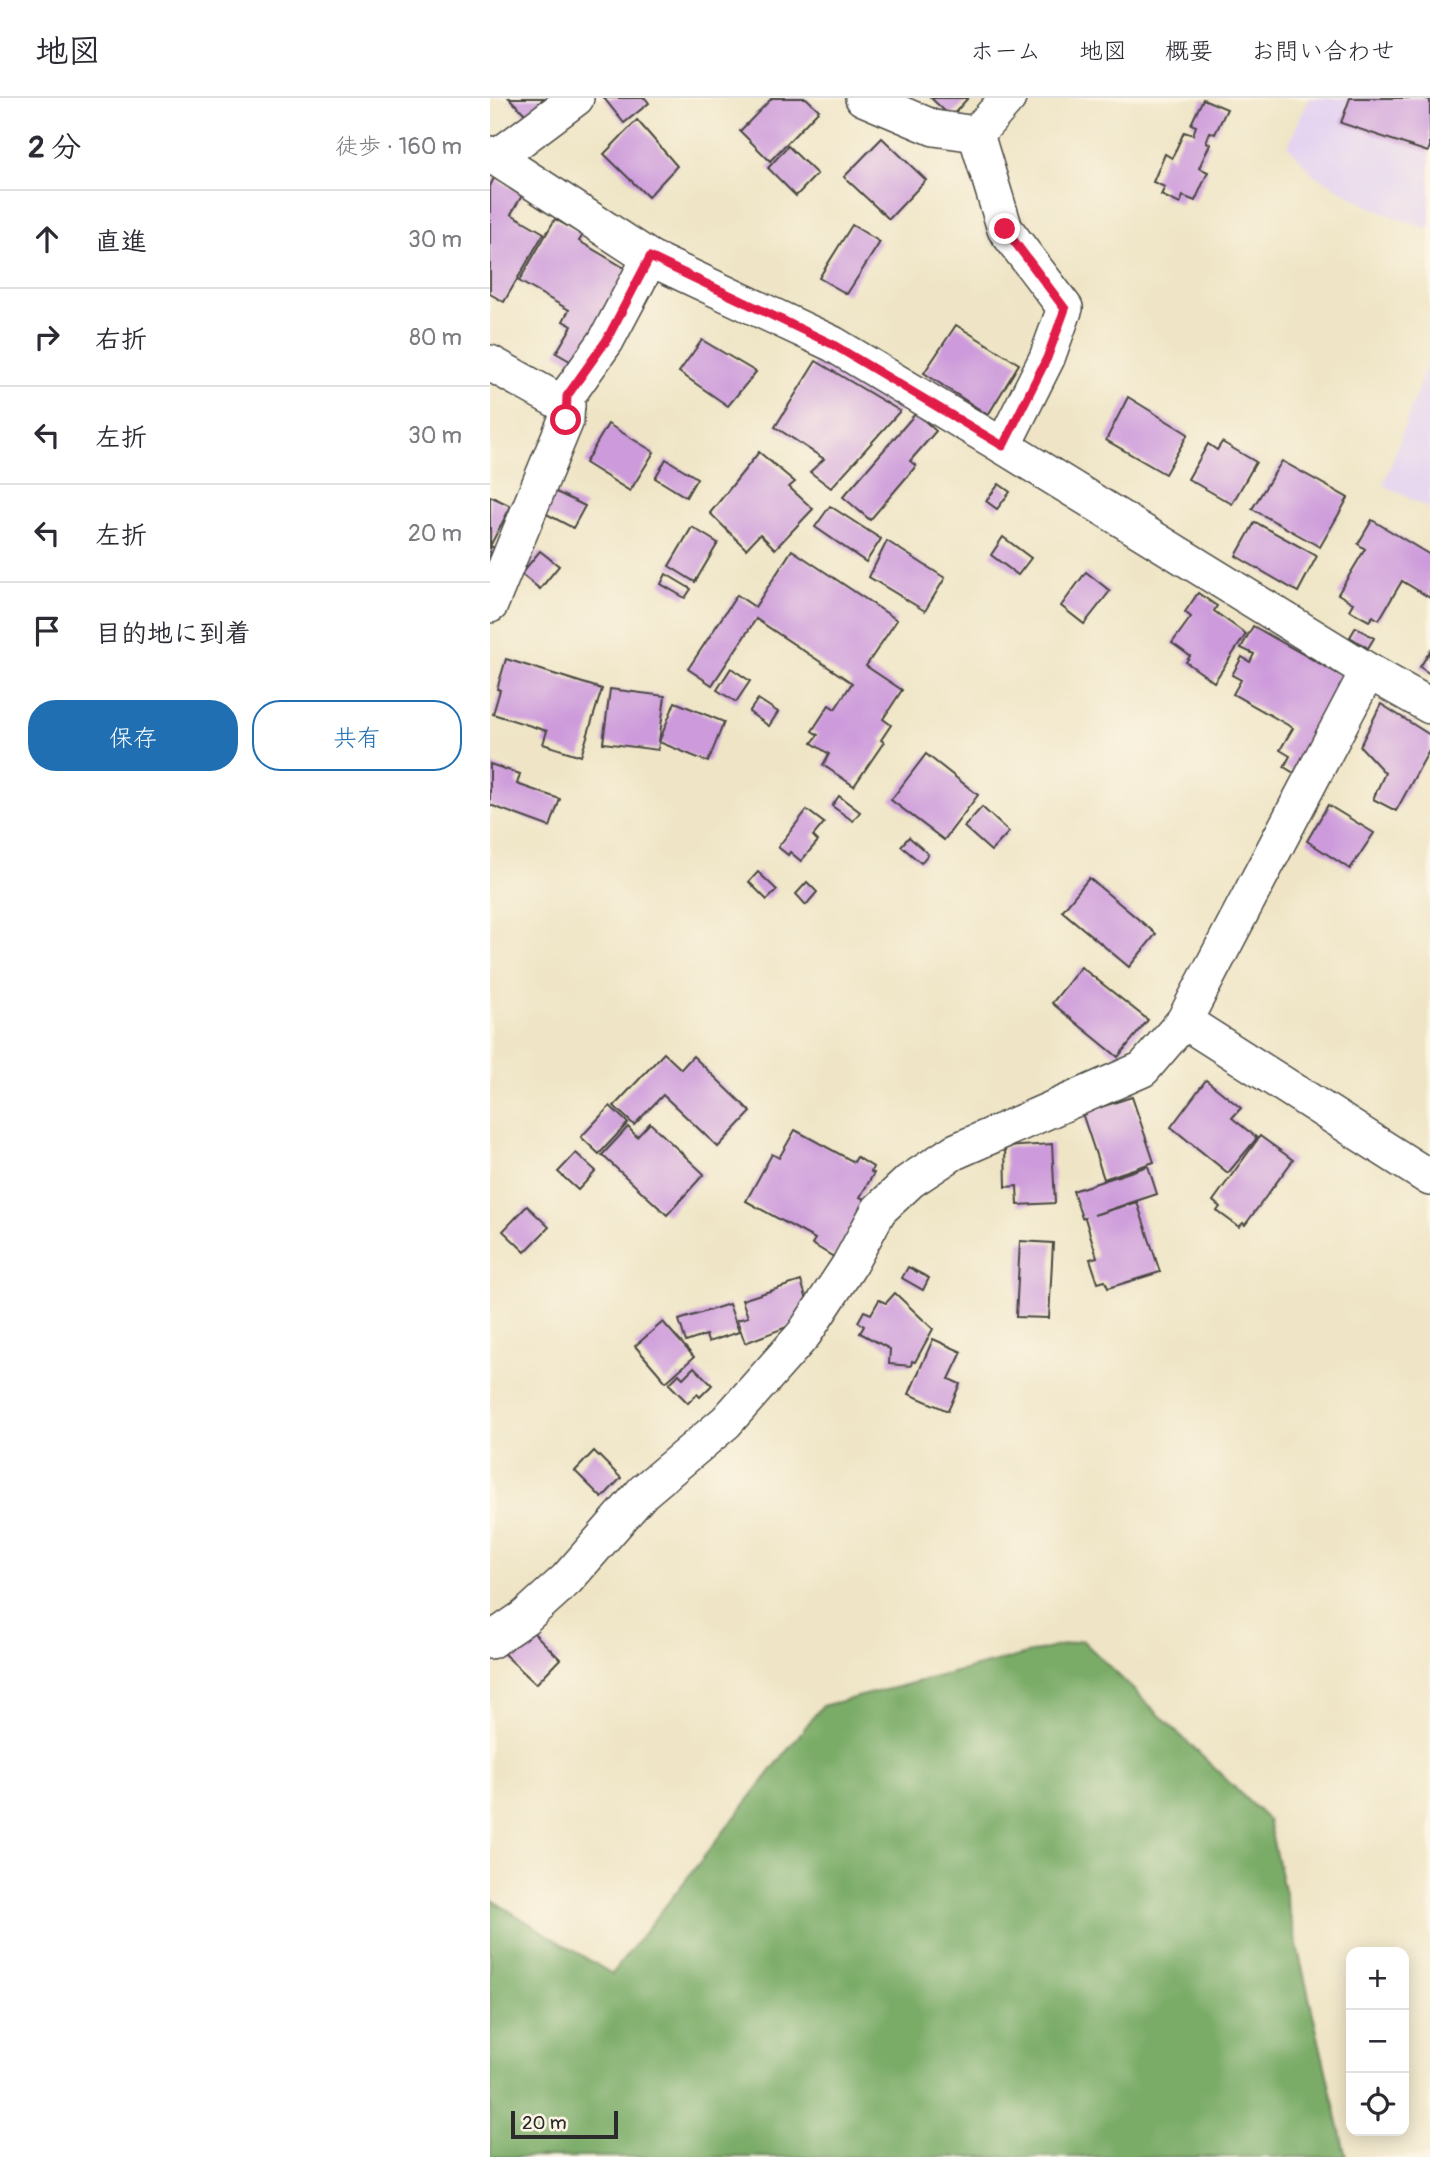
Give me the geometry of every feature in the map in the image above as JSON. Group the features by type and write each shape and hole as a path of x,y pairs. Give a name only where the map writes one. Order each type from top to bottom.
{"street":[{"path":"576,98 493,156 650,257 832,344 1368,671 1430,706"},
{"path":"863,98 934,128 976,134"},
{"path":"976,134 1007,98"},
{"path":"976,134 1005,229 1065,309 1047,358 1003,446"},
{"path":"490,606 566,420 567,396 606,341 650,257"},
{"path":"490,363 567,406"},
{"path":"490,1642 525,1617 567,1579 643,1492 726,1422 804,1334 848,1267 879,1210 910,1181 954,1152 1143,1069 1184,1021 1368,671"},
{"path":"1184,1021 1430,1178"}],"shaded area":[{"path":"1309,98 1430,98 1430,229 1367,205 1313,174 1288,146"},
{"path":"1430,354 1430,509 1384,485"}],"green space":[{"path":"1082,1640 1268,1820 1346,2157 490,2157 490,1899 612,1974 822,1706"}],"building":[{"path":"509,98 544,98 527,116"},
{"path":"604,98 645,98 649,103 624,123"},
{"path":"772,98 806,98 819,110 770,161 740,131"},
{"path":"931,98 968,98 951,117"},
{"path":"1350,98 1430,100 1428,152 1341,123"},
{"path":"1203,99 1227,109 1215,134 1210,132 1206,142 1210,144 1199,168 1208,172 1195,201 1183,196 1180,204 1161,195 1165,187 1153,182 1165,154 1172,158 1184,132 1193,135 1196,126 1191,124"},
{"path":"637,120 677,166 648,197 604,154"},
{"path":"882,138 926,180 889,219 844,177"},
{"path":"788,146 817,174 796,196 768,168"},
{"path":"494,178 523,194 511,214 544,233 504,302 490,294 490,186"},
{"path":"555,219 583,235 579,241 633,273 577,365 556,353 572,326 563,321 569,310 519,281"},
{"path":"852,225 880,242 847,294 819,278"},
{"path":"956,325 1019,364 988,415 924,373"},
{"path":"702,340 756,372 728,406 679,372"},
{"path":"816,361 900,411 831,488 810,472 824,459 775,427"},
{"path":"1128,397 1188,434 1165,474 1106,440"},
{"path":"916,413 936,431 910,461 916,466 870,520 843,497"},
{"path":"608,424 654,452 630,491 585,463"},
{"path":"1222,442 1256,462 1232,504 1188,479 1208,444 1217,450"},
{"path":"759,452 795,482 789,487 813,509 775,549 760,534 746,549 710,513"},
{"path":"666,459 697,478 686,497 655,478"},
{"path":"1282,461 1348,498 1320,547 1252,509"},
{"path":"999,484 1010,492 997,509 986,501"},
{"path":"550,489 585,506 573,528 539,510"},
{"path":"490,496 511,506 490,546"},
{"path":"830,506 881,539 866,562 815,527"},
{"path":"1372,520 1430,555 1430,598 1402,581 1379,620 1373,616 1369,621 1349,610 1353,603 1338,594 1365,549 1358,544"},
{"path":"1255,522 1317,556 1298,592 1236,556"},
{"path":"692,527 718,543 695,582 669,566"},
{"path":"1003,537 1031,558 1018,575 991,555"},
{"path":"887,541 945,578 925,611 869,577"},
{"path":"490,546 501,551 490,573"},
{"path":"792,550 897,620 866,666 902,690 883,719 891,725 881,740 884,742 854,786 823,765 829,754 812,743 818,735 812,731 829,705 835,709 852,683 756,619 712,685 688,669 737,595 755,607"},
{"path":"540,551 559,566 540,589 521,574"},
{"path":"1086,572 1110,591 1084,624 1061,606"},
{"path":"666,574 691,589 685,598 661,584"},
{"path":"1198,593 1217,606 1214,611 1246,634 1214,682 1186,662 1190,656 1172,643 1191,617 1185,612"},
{"path":"1253,626 1347,679 1294,773 1284,767 1290,756 1280,750 1293,728 1233,694 1241,680 1232,675 1242,657 1250,662 1254,654 1241,648"},
{"path":"1356,627 1374,638 1368,648 1350,637"},
{"path":"1430,651 1430,674 1420,667"},
{"path":"506,659 602,689 581,756 543,744 547,731 493,714"},
{"path":"731,668 750,681 736,702 717,690"},
{"path":"610,689 665,696 658,750 603,743"},
{"path":"758,699 778,712 769,726 749,712"},
{"path":"675,702 724,722 708,762 659,742"},
{"path":"1381,704 1430,735 1430,749 1396,811 1373,799 1385,773 1360,746"},
{"path":"926,754 978,795 944,840 891,800"},
{"path":"490,764 520,774 517,784 560,799 550,827 490,805"},
{"path":"839,796 860,812 853,821 832,806"},
{"path":"1328,805 1374,833 1350,869 1307,841"},
{"path":"982,807 1009,832 991,851 964,827"},
{"path":"807,810 824,823 813,836 818,841 801,861 778,847"},
{"path":"909,837 928,854 921,863 901,846"},
{"path":"758,872 777,890 767,900 749,882"},
{"path":"1089,878 1156,934 1129,967 1062,911"},
{"path":"807,882 817,892 806,905 796,894"},
{"path":"1081,967 1148,1020 1118,1057 1052,1003"},
{"path":"664,1053 681,1069 693,1056 751,1112 718,1147 663,1095 634,1125 614,1106"},
{"path":"1206,1080 1241,1108 1232,1118 1257,1138 1228,1173 1171,1127"},
{"path":"1132,1097 1154,1162 1104,1179 1082,1113"},
{"path":"610,1106 628,1123 599,1154 581,1137"},
{"path":"650,1123 704,1174 667,1215 602,1155 628,1127 637,1137"},
{"path":"795,1130 854,1162 857,1157 873,1167 871,1172 874,1173 860,1197 866,1200 834,1257 812,1244 815,1239 746,1201 772,1154 779,1158"},
{"path":"1260,1136 1293,1160 1245,1225 1243,1223 1239,1227 1217,1211 1220,1207 1213,1201"},
{"path":"1052,1144 1055,1203 1018,1205 1017,1186 1006,1187 1005,1147"},
{"path":"576,1153 596,1171 578,1190 558,1172"},
{"path":"1148,1166 1157,1194 1094,1215 1137,1202 1160,1272 1108,1288 1105,1281 1098,1283 1090,1259 1097,1257 1073,1191"},
{"path":"527,1206 549,1227 525,1252 503,1231"},
{"path":"1020,1241 1053,1243 1049,1318 1016,1317"},
{"path":"908,1267 929,1278 923,1290 902,1278"},
{"path":"801,1281 809,1306 792,1325 745,1343 737,1320 748,1317 742,1300"},
{"path":"895,1293 933,1329 911,1366 889,1364 890,1349 860,1333 864,1326 858,1322 864,1311 871,1314 879,1300 886,1303"},
{"path":"729,1304 739,1332 708,1342 706,1335 686,1342 679,1320"},
{"path":"663,1322 694,1357 666,1382 635,1346"},
{"path":"933,1339 962,1352 949,1379 960,1384 948,1411 909,1394"},
{"path":"694,1367 712,1385 700,1397 697,1394 688,1403 669,1384 679,1374 683,1378"},
{"path":"594,1451 621,1478 602,1498 575,1471"},
{"path":"528,1627 560,1659 536,1684 503,1653"}],"route":[{"path":"566,420 567,396 606,341 650,257 832,344 1003,446 1047,358 1065,309 1005,229"}]}
